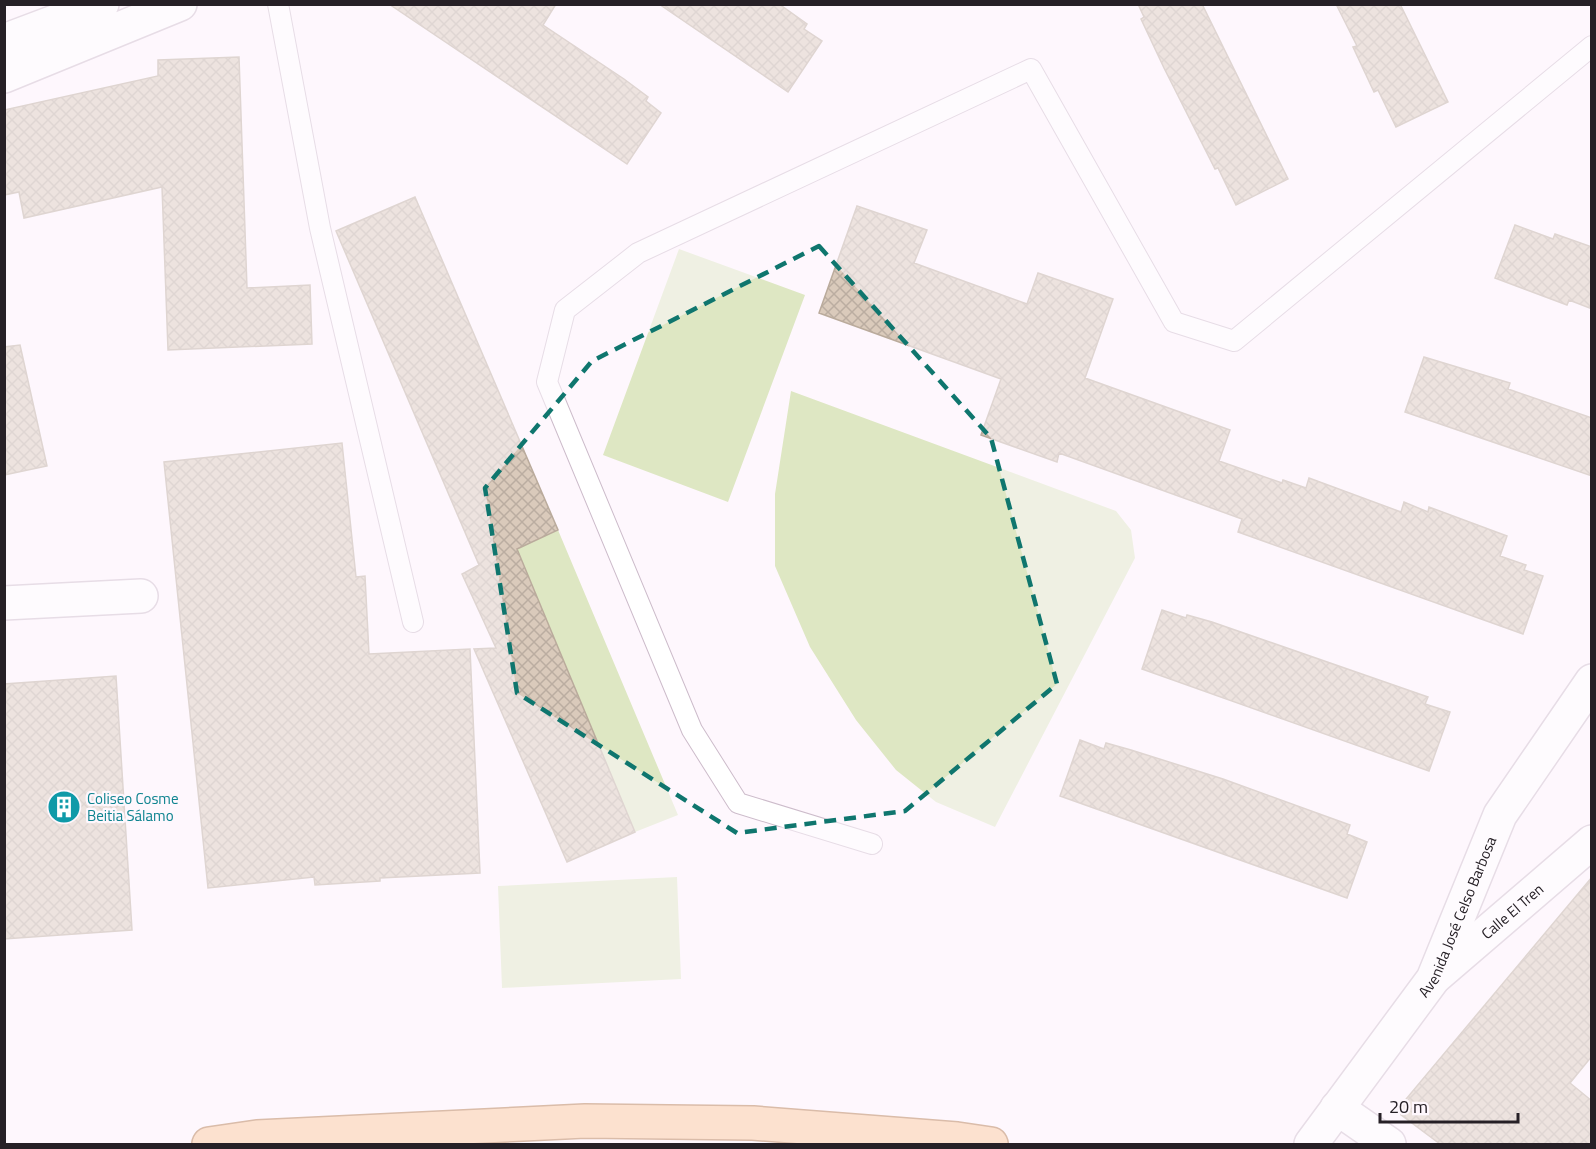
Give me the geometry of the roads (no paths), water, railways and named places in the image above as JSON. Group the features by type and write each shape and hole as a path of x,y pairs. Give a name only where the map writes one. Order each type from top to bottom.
{"main road":[{"path":"4,41 102,4"},
{"path":"4,76 180,4"},
{"path":"4,603 141,596"},
{"name":"Avenida José Celso Barbosa","path":"1311,1144 1433,979 1500,815 1592,681"},
{"name":"Calle El Tren","path":"1433,979 1592,842"},
{"path":"1337,1108 1389,1144"},
{"path":"209,1144 257,1137 585,1121 753,1123 957,1139 991,1144"}],"lane":[{"path":"278,4 320,228 412,622"},
{"path":"872,844 738,803 692,730 547,382 564,310 638,253 1031,69 1174,322 1234,341 1592,46"}],"place":[{"name":"Coliseo Cosme Beitia Sálamo","path":"64,807"}]}
